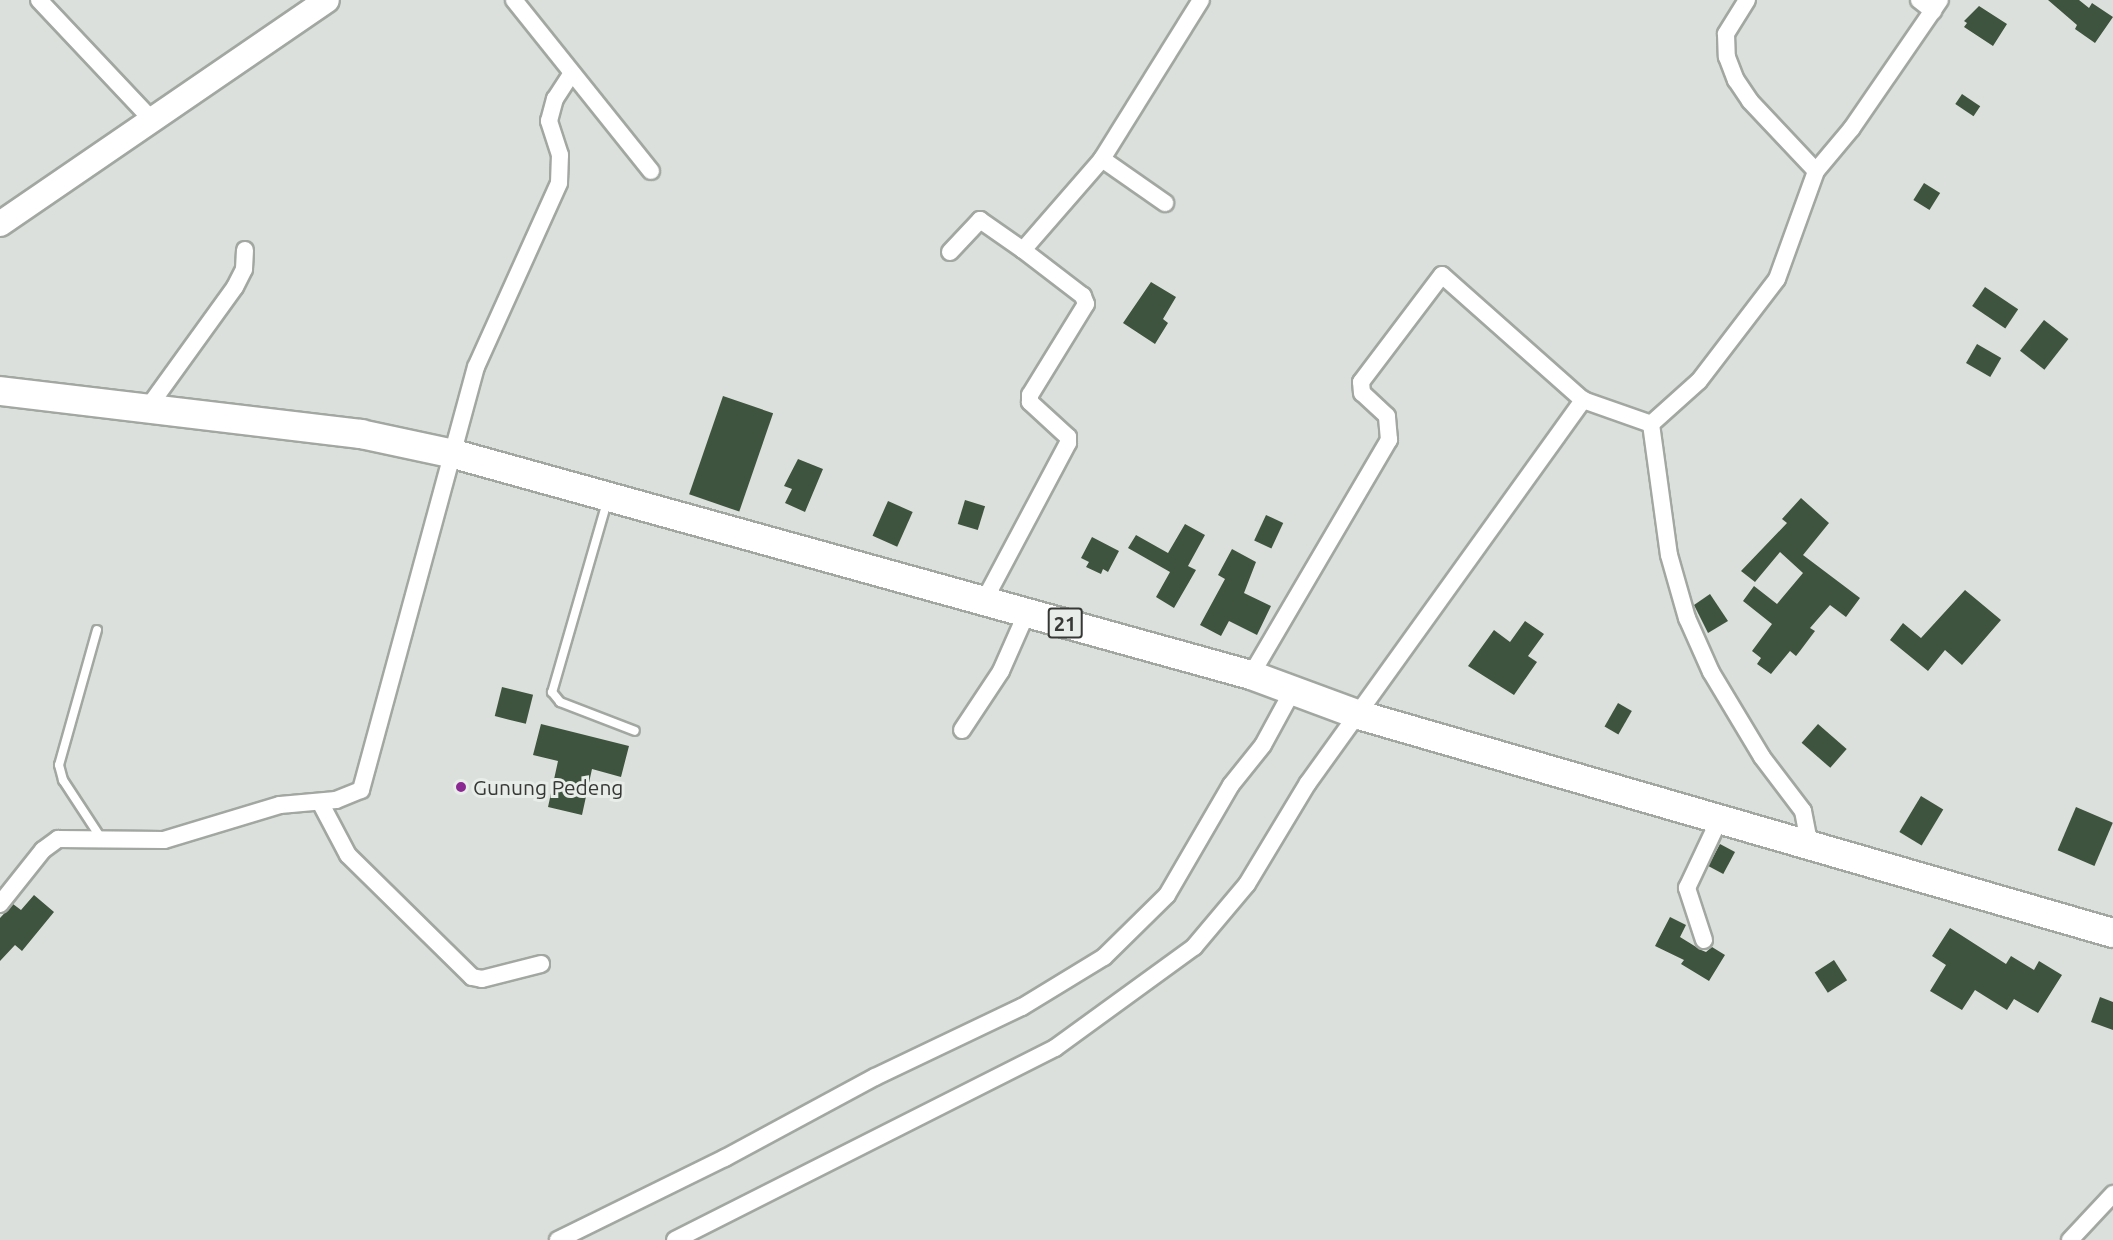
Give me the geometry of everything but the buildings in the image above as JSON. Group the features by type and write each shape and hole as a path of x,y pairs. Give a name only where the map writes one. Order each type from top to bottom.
{"highway":[{"name":"21","path":"0,391 361,434 454,454 609,495 1251,675 1359,715 1719,820 1809,843 2113,933"}],"main road":[{"path":"0,224 154,122 327,0"}],"street":[{"path":"39,0 154,122"},
{"path":"514,0 651,171"},
{"path":"1023,250 1102,159 1201,0"},
{"path":"1747,0 1726,34 1727,57 1736,80 1750,101 1816,171"},
{"path":"1651,423 1699,381 1777,279 1816,171 1852,128 1937,6 1919,0"},
{"path":"0,904 52,841 101,838 164,840 280,805 320,802 356,795 364,784 476,367 559,183 560,155 549,121 555,99 572,73"},
{"path":"1102,159 1166,203"},
{"path":"950,252 979,220 1083,296 1086,304 1030,395 1030,402 1068,437 1068,443 986,600"},
{"path":"147,409 235,287 244,269 245,250"},
{"path":"1251,675 1389,440 1387,416 1362,393 1361,382 1442,274 1582,400 1651,423"},
{"path":"675,1240 1055,1048 1194,947 1247,884 1308,783 1359,715 1582,400"},
{"path":"1651,423 1669,555 1687,618 1717,682 1762,757 1803,811 1809,843"},
{"path":"962,730 1004,664 1027,612"},
{"path":"558,1240 725,1158 875,1077 1022,1007 1104,957 1167,895 1231,785 1263,746 1293,690"},
{"path":"320,802 348,855 472,977 482,979 541,964"},
{"path":"1704,940 1687,888 1719,820"},
{"path":"2070,1240 2113,1194"}],"lane":[{"path":"609,495 552,692 560,702 635,731"},
{"path":"97,630 59,765 63,780 101,838"}],"place":[{"name":"Gunung Pedeng","path":"461,787"}]}
